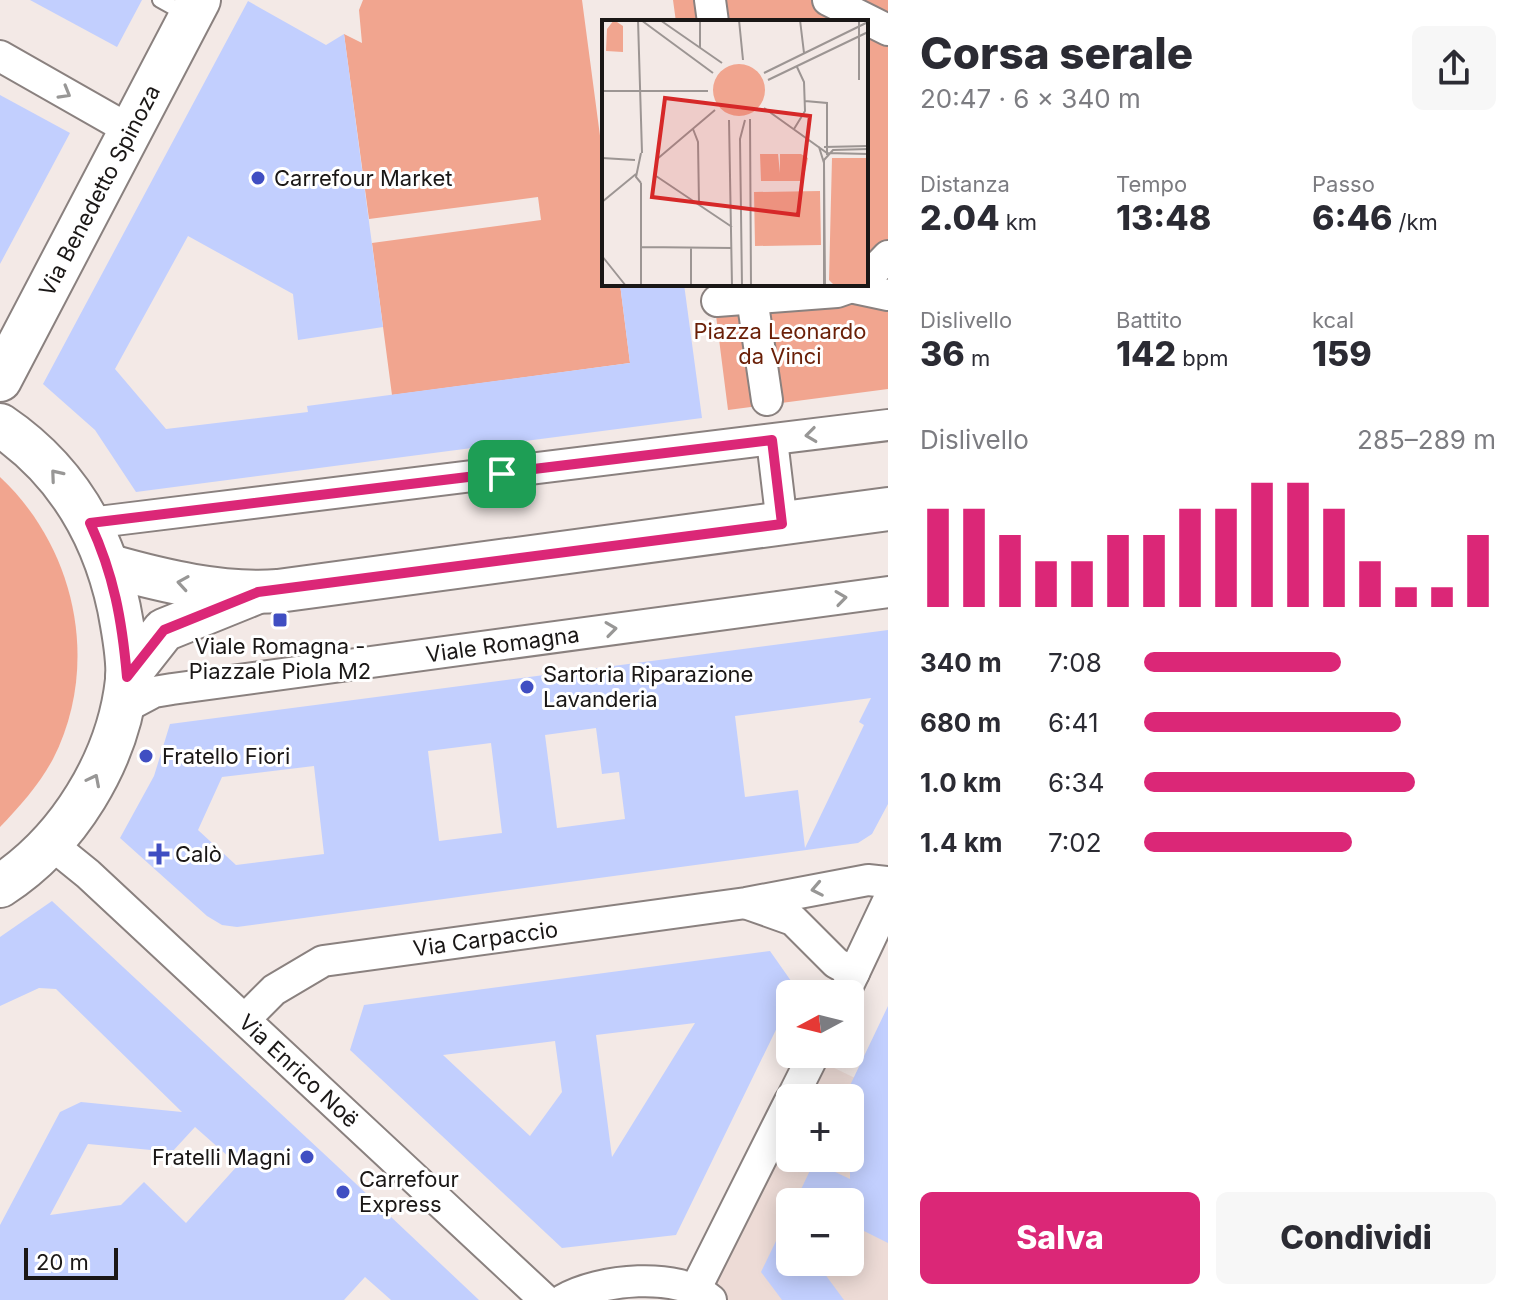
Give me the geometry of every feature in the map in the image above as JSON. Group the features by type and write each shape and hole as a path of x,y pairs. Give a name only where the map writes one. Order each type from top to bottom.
{"main road":[{"name":"Via Benedetto Spinoza","path":"0,380 130,130 183,6"},
{"path":"0,425 49,466 90,523 110,566 122,625 124,693"},
{"path":"0,886 51,844 76,813 96,779 124,693 164,630 258,592 888,509"},
{"path":"110,566 156,578 258,592"}],"street":[{"path":"710,0 713,20"},
{"path":"828,0 888,30"},
{"path":"0,56 130,130"},
{"path":"868,276 888,256"},
{"path":"717,301 751,290 782,298 849,286"},
{"path":"865,286 888,295"},
{"path":"751,290 767,400"},
{"path":"90,523 888,425"},
{"path":"772,440 782,524"},
{"name":"Viale Romagna","path":"124,693 154,692 888,592"},
{"name":"Via Enrico Noë","path":"51,844 88,874 545,1300"},
{"name":"Via Carpaccio","path":"245,1019 274,990 323,961 746,903 868,880 888,882"},
{"path":"851,980 888,901"},
{"name":"Via Carpaccio","path":"746,903 793,920 836,963 847,980"},
{"path":"563,1300 585,1289 667,1280 704,1294 776,1133"}],"shaded area":[{"path":"821,1068 834,1068 888,1094 888,1300 723,1300 714,1287 718,1267 776,1155 776,1172 864,1172 864,1084 813,1084"}],"green space":[{"path":"363,0 582,0 602,151 602,286 620,286 630,363 392,395 372,243 541,220 538,197 369,219 344,34 362,43 359,10"},
{"name":"Piazza Leonardo da Vinci","path":"673,0 888,0 888,389 728,410 712,286 868,286 868,20 676,20"},
{"path":"0,477 26,506 47,538 63,573 73,609 77,647 76,685 68,723 53,759 29,795 0,827"}],"building":[{"path":"30,0 142,0 117,47"},
{"path":"248,1 326,45 344,34 383,327 298,340 293,294 188,236 115,369 166,429 308,412 307,406 630,363 620,286 684,286 702,418 136,492 95,430 43,384"},
{"path":"0,95 70,133 0,264"},
{"path":"888,630 888,804 872,834 858,843 237,927 222,925 207,916 120,838 154,776 170,724","holes":["871,698 859,722 864,725 805,848 798,790 745,797 735,716","596,728 602,774 619,772 625,819 557,828 545,735","491,743 502,833 439,841 428,751","314,766 324,854 236,865 198,830 222,777"]},
{"path":"52,901 479,1300 391,1300 365,1277 344,1300 0,1300 0,1225 60,1112 81,1102 182,1112 56,989 39,988 0,1006 0,937","holes":["195,1127 238,1165 186,1223 144,1182 121,1205 50,1215 88,1144 172,1152"]},
{"path":"770,951 790,980 776,980 776,1030 676,1235 562,1248 350,1050 364,1005","holes":["695,1023 612,1157 596,1035","555,1041 562,1092 530,1136 443,1055"]},
{"path":"888,1006 888,1243 864,1231 864,1188 802,1188 809,1172 835,1172 850,1179 850,1172 864,1172 864,1084 851,1084 858,1068 864,1068 864,1056"},
{"path":"776,1241 776,1276 826,1276 844,1300 782,1300 761,1272"}],"place":[{"name":"Carrefour Market","path":"258,178"},
{"name":"Viale Romagna - Piazzale Piola M2","path":"280,620"},
{"name":"Sartoria Riparazione Lavanderia","path":"527,687"},
{"name":"Fratello Fiori","path":"146,756"},
{"name":"Calò","path":"159,854"},
{"name":"Fratelli Magni","path":"307,1157"},
{"name":"Carrefour Express","path":"343,1192"}],"route":[{"path":"772,440 782,524 258,592 164,630 153,639 127,677 122,625 110,566 90,523 502,474 772,440"}]}
